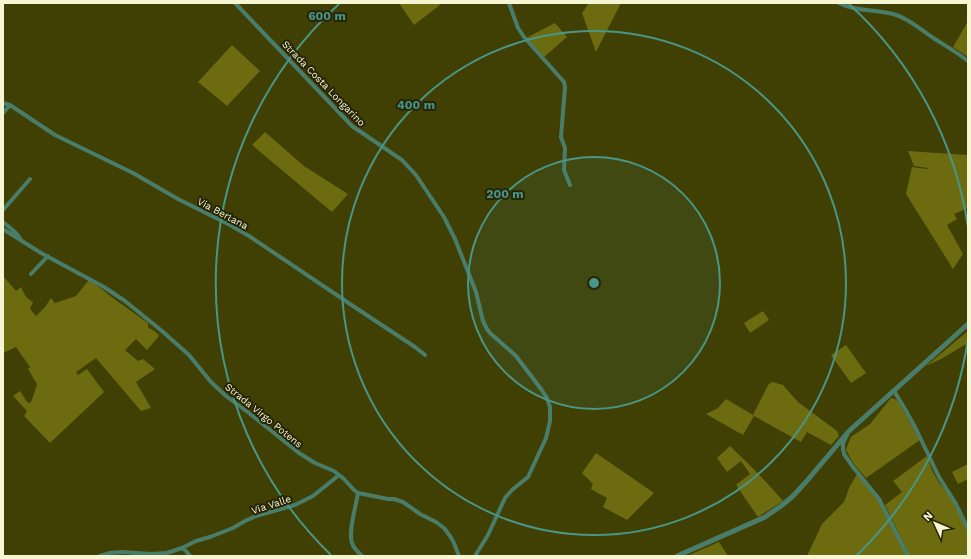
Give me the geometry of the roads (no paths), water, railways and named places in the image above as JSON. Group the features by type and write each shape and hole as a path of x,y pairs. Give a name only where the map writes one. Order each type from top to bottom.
{"street":[{"name":"Strada Costa Longarino","path":"235,3 352,126 402,160 416,175 444,217 455,239 476,292 487,329 516,356 547,398 550,407 550,421 546,438 528,477 505,498 488,535 475,556"},
{"path":"509,3 518,28 524,37 564,82 562,137 565,151 564,170 570,185"},
{"path":"839,3 844,6 897,15 909,21 960,54 968,61"},
{"name":"Via Bertana","path":"3,103 10,105 55,135 133,173 178,199 249,236 425,355"},
{"path":"3,113 10,105"},
{"path":"3,210 30,179"},
{"path":"3,222 15,232 21,240"},
{"name":"Strada Virgo Potens","path":"3,229 104,287 125,301 162,330 189,355 211,382 226,396 299,453 315,463 334,471 358,493"},
{"path":"31,274 48,256"},
{"path":"677,556 765,517 781,506 805,484 849,431 968,324"},
{"path":"894,391 905,408 939,477 956,504 968,529"},
{"path":"849,431 843,443 842,449 844,454 879,499 908,556"},
{"name":"Via Valle","path":"100,556 122,552 151,554 167,553 182,548 196,541 233,528 256,516 295,505 313,496 339,475"},
{"path":"362,556 353,545 351,536 358,493 404,502 420,514 444,528 454,543 459,556"},
{"path":"182,548 190,556"}]}
